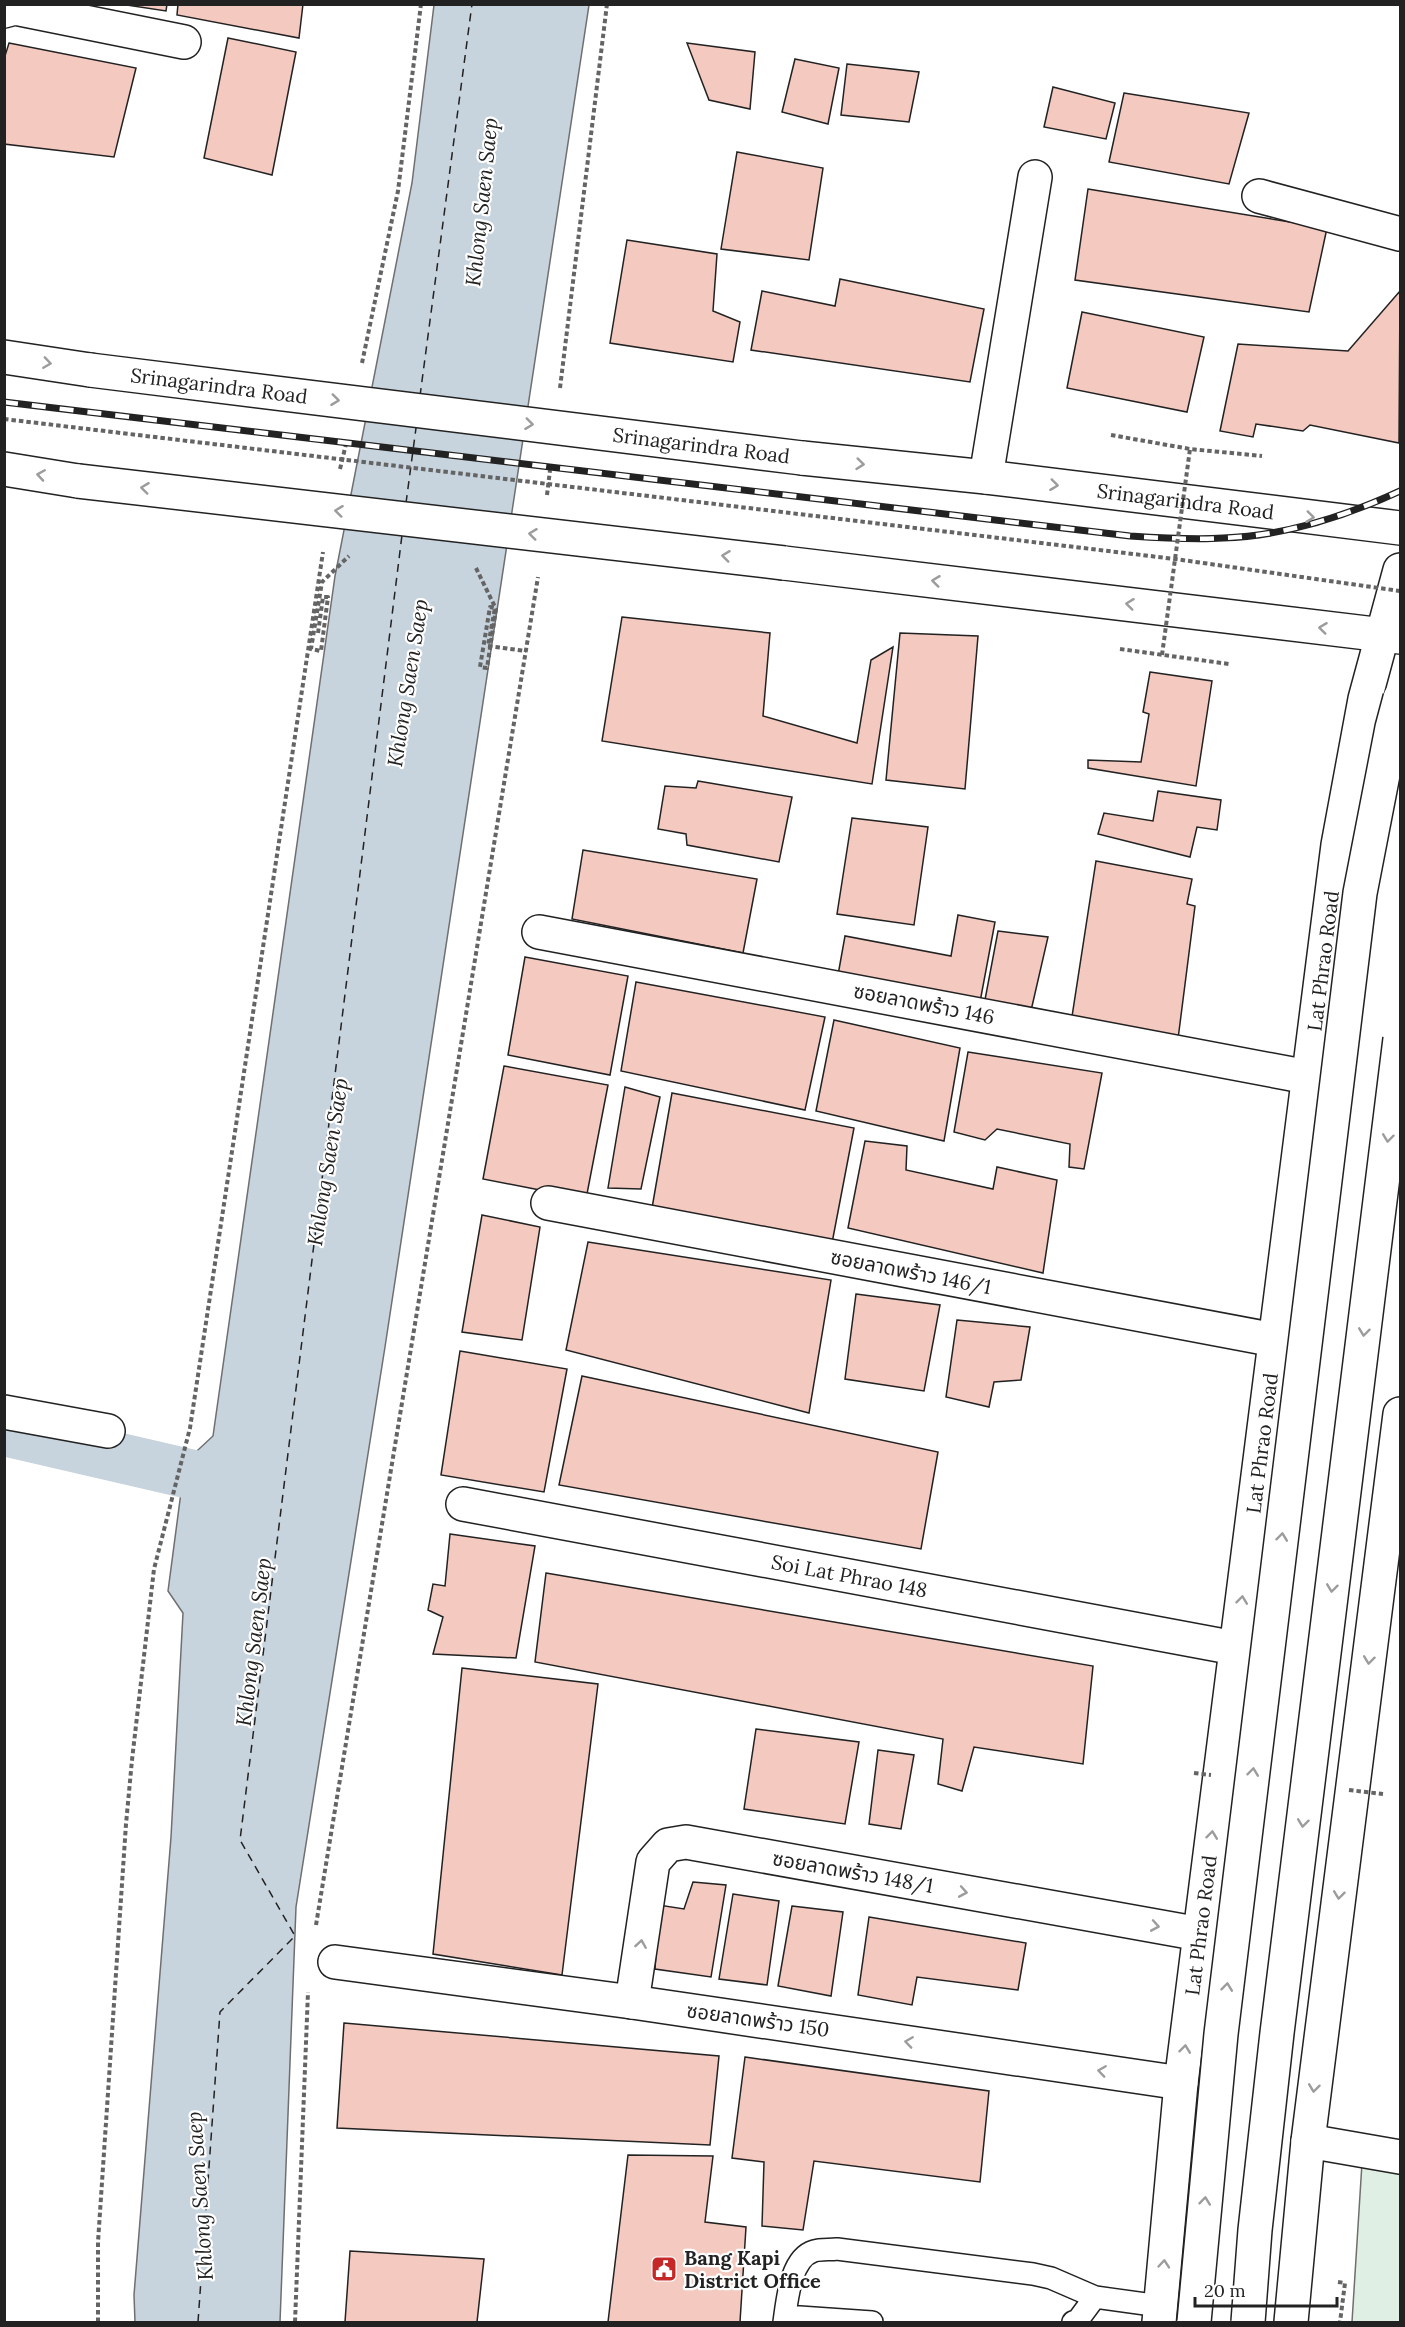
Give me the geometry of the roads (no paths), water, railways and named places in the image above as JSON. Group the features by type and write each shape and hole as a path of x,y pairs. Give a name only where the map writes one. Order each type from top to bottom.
{"main road":[{"path":"4,11 15,8 184,42"},
{"path":"986,477 1035,177"},
{"path":"1259,196 1401,234"},
{"name":"Srinagarindra Road","path":"4,357 90,370 801,458 986,477 1401,528"},
{"path":"4,469 78,480 1391,636"},
{"name":"Lat Phrao Road","path":"1160,2314 1181,2083 1338,845 1363,710 1391,636 1401,570"},
{"path":"1194,2322 1221,2034 1360,893 1392,728 1401,698"},
{"name":"ซอยลาดพร้าว 146","path":"539,932 1308,1077"},
{"path":"1248,2322 1255,2230 1277,2033 1401,1039"},
{"name":"ซอยลาดพร้าว 146/1","path":"548,1203 1275,1340"},
{"path":"4,1412 108,1431"},
{"path":"1292,2322 1308,2141 1393,1532 1401,1414"},
{"name":"Soi Lat Phrao 148","path":"463,1504 1235,1648"},
{"name":"ซอยลาดพร้าว 148/1","path":"632,2002 653,1862 668,1845 686,1842 1200,1934"},
{"name":"ซอยลาดพร้าว 150","path":"335,1962 632,2002 1181,2083"},
{"path":"1308,2141 1401,2157"}],"lane":[{"path":"872,2322 784,2319 789,2286 798,2264 812,2251 837,2249 1033,2274 1051,2278 1095,2296 1160,2314"},
{"path":"1073,2322 1078,2320 1095,2296"}],"water":[{"name":"Khlong Saen Saep","path":"434,5 589,5 385,1347 296,1907 280,2322 135,2322 134,2295 171,1837 183,1613 168,1591 185,1462 213,1436 335,576 412,183"}],"waterway":[{"path":"4,1431 250,1488"}],"railway":[{"path":"4,402 1142,537 1211,539 1292,529 1358,509 1400,491"}],"place":[{"name":"Bang Kapi District Office","path":"664,2269"}]}
